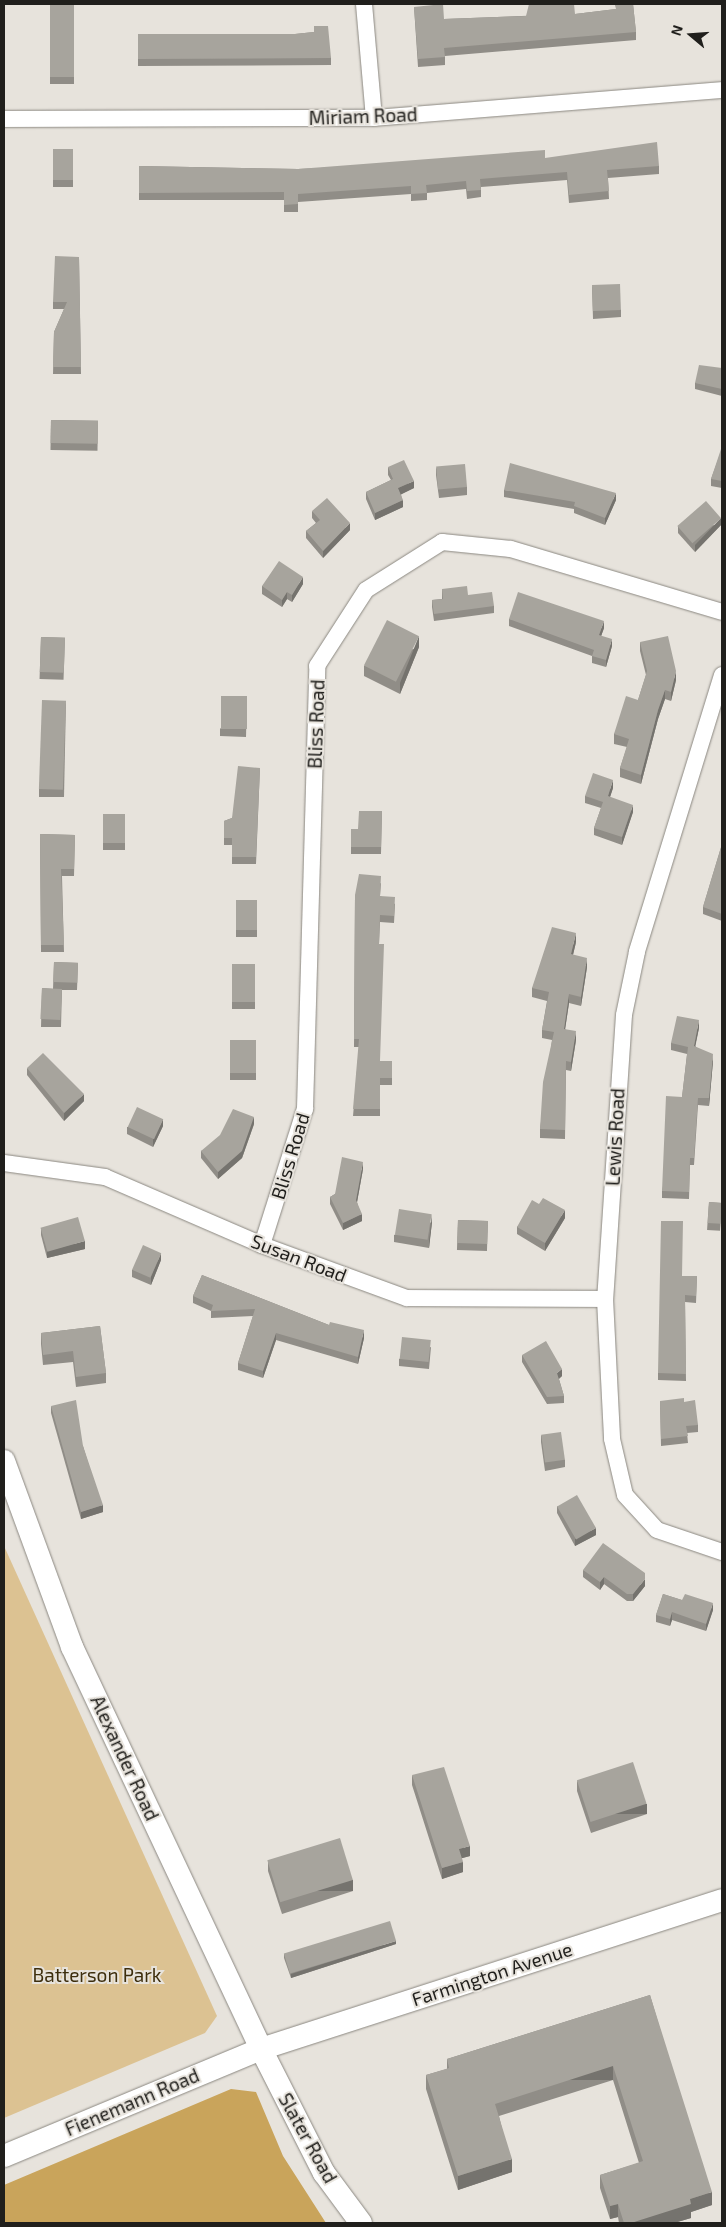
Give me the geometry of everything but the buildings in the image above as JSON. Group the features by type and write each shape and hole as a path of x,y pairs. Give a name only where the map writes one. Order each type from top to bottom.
{"main road":[{"name":"Alexander Road","path":"4,1461 72,1647 261,2049"},
{"name":"Farmington Avenue","path":"261,2049 722,1900"},
{"name":"Fienemann Road","path":"4,2156 261,2049"},
{"name":"Slater Road","path":"261,2049 324,2173 361,2223"}],"street":[{"path":"364,4 374,118"},
{"name":"Miriam Road","path":"4,119 374,118 722,90"},
{"name":"Bliss Road","path":"262,1245 305,1109 317,666 366,590 442,542 511,549 722,612"},
{"name":"Lewis Road","path":"722,675 638,952 624,1015 605,1299 612,1439 626,1495 657,1530 722,1552"},
{"name":"Susan Road","path":"4,1163 48,1166 105,1177 262,1245 407,1298 605,1299"}],"green space":[{"name":"Batterson Park","path":"4,1546 217,2016 205,2033 4,2118"}],"shaded area":[{"path":"231,2089 256,2092 283,2156 326,2223 4,2223 4,2185"}]}
